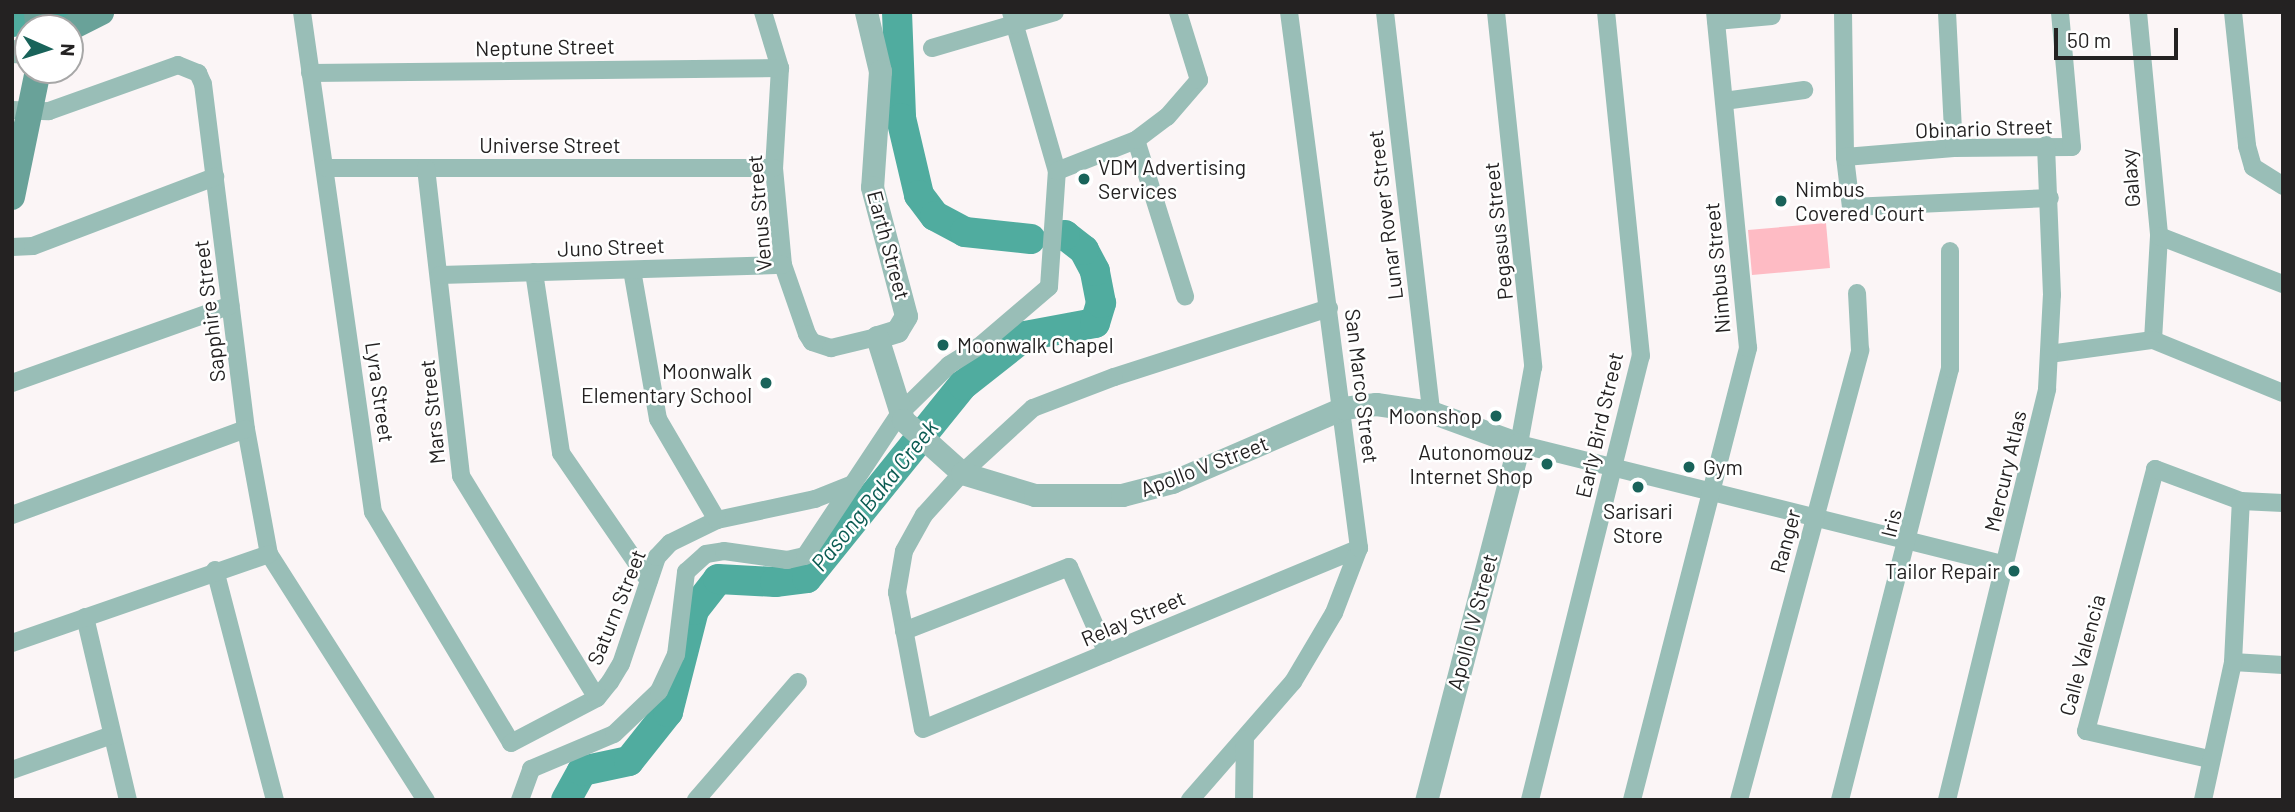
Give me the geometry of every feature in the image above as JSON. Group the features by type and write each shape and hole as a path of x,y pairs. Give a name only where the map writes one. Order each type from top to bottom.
{"main road":[{"path":"84,21 101,12"},
{"path":"12,197 21,111 32,84"}],"street":[{"name":"Lyra Street","path":"302,12 373,512 511,743"},
{"name":"Venus Street","path":"762,12 780,68 775,168 783,265 812,342 831,348 877,337"},
{"name":"Earth Street","path":"866,12 880,71 872,187 906,316 897,331 877,337"},
{"path":"932,48 1013,18 1055,12"},
{"path":"1057,171 1136,140 1167,117 1199,80 1178,12"},
{"name":"San Marco Street","path":"1191,800 1293,682 1334,613 1359,548 1343,408 1289,12"},
{"name":"Lunar Rover Street","path":"1385,12 1431,412"},
{"name":"Pegasus Street","path":"1496,12 1533,367 1519,444"},
{"name":"Early Bird Street","path":"1530,800 1641,356 1605,12"},
{"path":"1843,12 1846,157 1851,207 2050,198"},
{"path":"1947,12 1954,148"},
{"name":"Obinario Street","path":"1846,157 1954,148 2046,145 2069,149 2072,144 2060,12"},
{"name":"Galaxy","path":"2138,12 2159,236 2153,340"},
{"path":"2233,12 2253,167 2283,186"},
{"path":"1715,17 1772,16"},
{"name":"Nimbus Street","path":"1632,800 1748,348 1715,17"},
{"path":"520,800 531,769 614,734 659,691 676,655 686,572 706,554 724,551 787,560 804,556 853,484 949,365 982,344 1049,287 1057,171 1013,18"},
{"name":"Sapphire Street","path":"21,111 66,106 165,67 189,67 203,85 246,429 269,554"},
{"name":"Neptune Street","path":"310,73 780,68"},
{"path":"1724,101 1804,90"},
{"path":"1136,140 1185,296"},
{"name":"Mercury Atlas","path":"1947,800 2040,430 2049,354 2050,198 2046,145"},
{"name":"Universe Street","path":"326,168 775,168"},
{"name":"Mars Street","path":"426,168 461,476 597,698"},
{"path":"12,247 33,246 215,177"},
{"path":"2159,236 2283,284"},
{"name":"Iris","path":"1840,800 1910,541 1951,369 1950,251"},
{"name":"Juno Street","path":"440,275 783,265"},
{"path":"632,270 658,419 717,520"},
{"path":"534,272 561,453 649,581"},
{"name":"Ranger","path":"1738,800 1860,350 1857,293"},
{"path":"12,383 231,305"},
{"path":"1107,653 1069,567 904,631 897,592 904,551 924,515 962,473 1033,408 1114,377 1329,308"},
{"path":"877,337 904,420"},
{"path":"2049,354 2153,340 2283,393"},
{"name":"Apollo V Street","path":"904,420 962,473 1035,495 1122,495 1184,477 1343,408 1401,405 1431,412 1519,444"},
{"path":"12,515 246,429"},
{"path":"1519,444 2006,565"},
{"name":"Apollo IV Street","path":"1426,800 1519,444"},
{"name":"Calle Valencia","path":"2209,760 2086,731 2155,469 2241,501"},
{"name":"Saturn Street","path":"511,743 597,698 621,664 657,557 670,543 717,520 815,499 853,484"},
{"path":"2203,800 2209,760 2233,662 2241,501 2283,503"},
{"name":"Relay Street","path":"904,631 923,729 1359,548"},
{"path":"12,643 215,570 269,554 426,800"},
{"path":"215,570 275,800"},
{"path":"85,617 128,800"},
{"path":"2233,662 2283,664"},
{"path":"696,800 799,682"},
{"path":"12,771 112,736"},
{"path":"1244,800 1247,738"}],"shaded area":[{"path":"1826,223 1830,268 1752,275 1748,230"}],"waterway":[{"path":"12,22 57,12"},
{"name":"Pasong Baka Creek","path":"897,12 901,118 919,195 935,216 965,232 1031,239"},
{"name":"Pasong Baka Creek","path":"566,800 582,771 629,761 668,712 694,610 718,579 775,582 807,578 963,385 1025,336 1095,323 1101,303 1095,271 1084,250 1065,235 1058,236"}],"place":[{"name":"VDM Advertising Services","path":"1084,179"},
{"name":"Nimbus Covered Court","path":"1781,201"},
{"name":"Moonwalk Chapel","path":"943,345"},
{"name":"Moonwalk Elementary School","path":"766,383"},
{"name":"Moonshop","path":"1496,416"},
{"name":"Autonomouz Internet Shop","path":"1547,464"},
{"name":"Gym","path":"1689,467"},
{"name":"Sarisari Store","path":"1638,487"},
{"name":"Tailor Repair","path":"2014,571"}]}
